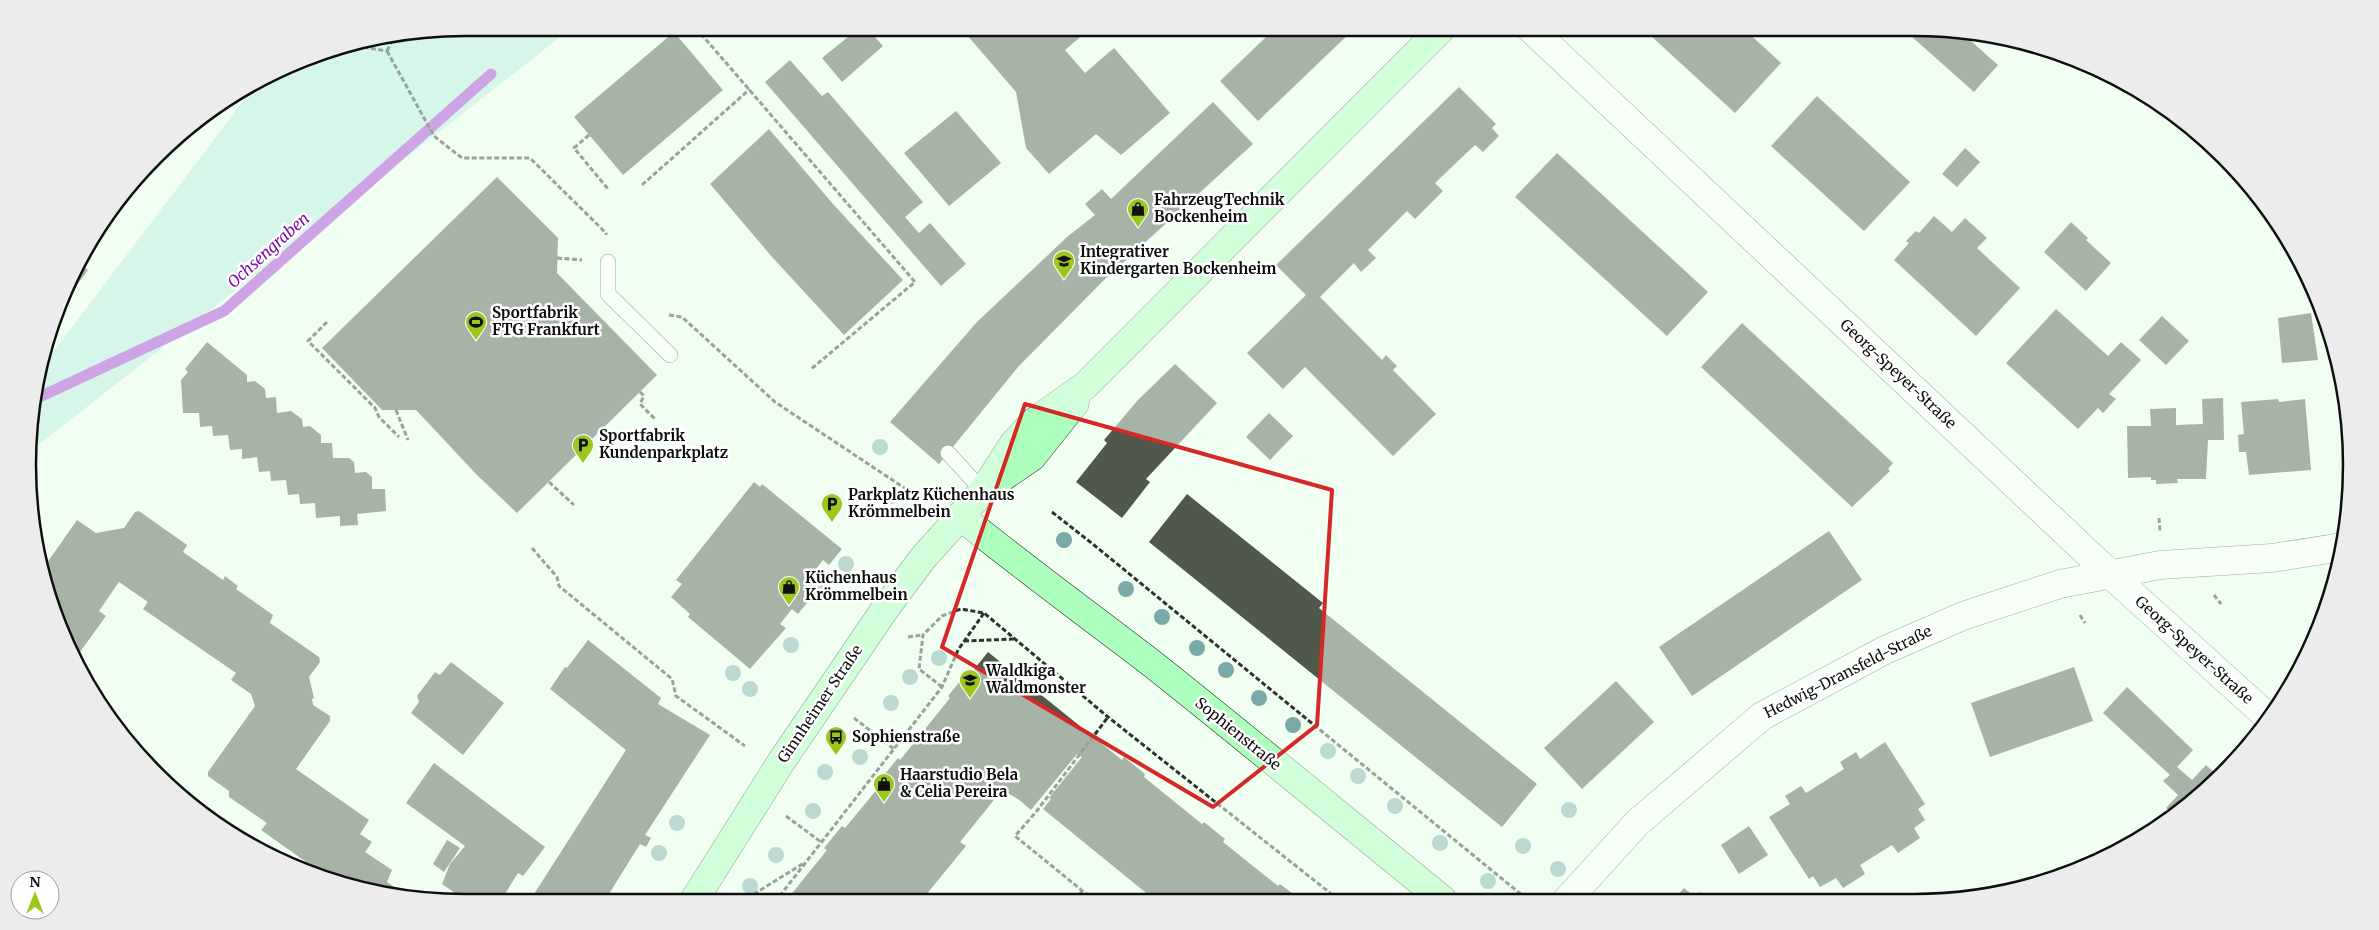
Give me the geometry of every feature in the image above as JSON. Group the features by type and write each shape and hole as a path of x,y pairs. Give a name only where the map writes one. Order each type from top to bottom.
{"main road":[{"name":"Ginnheimer Straße","path":"698,894 858,646 923,558 983,490 1014,443 1034,422 1086,385 1434,36"},
{"name":"Sophienstraße","path":"960,516 1026,570 1081,609 1156,667 1436,894"}],"street":[{"name":"Georg-Speyer-Straße","path":"1538,36 2111,575 2263,713"},
{"name":"Hedwig-Dransfeld-Straße","path":"1572,894 1637,823 1762,716 1885,650 1963,616 2039,589 2160,565 2272,558 2335,547"}],"lane":[{"path":"608,262 608,294 670,355"},
{"path":"948,453 983,490"}],"path":[{"path":"703,36 915,282 830,356 810,370"},
{"path":"387,51 391,43"},
{"path":"367,48 387,51"},
{"path":"387,51 434,136 462,158 530,158 606,233 608,262"},
{"path":"642,186 750,89"},
{"path":"589,134 574,148 608,189"},
{"path":"665,314 682,317 775,402 928,504"},
{"path":"327,322 308,342 375,408 379,417 399,437"},
{"path":"640,392 644,396 640,404 656,420"},
{"path":"396,410 408,440"},
{"path":"549,482 574,505"},
{"path":"1052,512 1521,894"},
{"path":"532,548 557,577 560,586 672,679 676,696 745,746"},
{"path":"942,687 919,669 923,635 942,616 962,609 984,613 1108,717 1331,894"},
{"path":"781,894 942,687 958,650 984,613"},
{"path":"910,636 923,635"},
{"path":"964,642 1015,639"},
{"path":"1086,894 1015,836 1036,812 1108,717"},
{"path":"854,718 894,749"},
{"path":"786,815 821,842"},
{"path":"754,894 807,860"}],"highlighted area":[{"path":"1025,404 1332,490 1317,725 1213,807 942,647"}],"shaded area":[{"path":"562,36 37,446 44,381 51,356 246,97 275,80 301,69 327,59 381,44 437,37"}],"building":[{"path":"669,36 677,36 723,90 623,175 574,117"},
{"path":"849,36 874,36 883,46 842,82 822,58"},
{"path":"968,36 1082,36 1065,50 1085,73 1114,48 1170,113 1121,155 1096,134 1049,174 1026,148 1016,92"},
{"path":"1347,36 1258,121 1220,81 1266,37"},
{"path":"1651,36 1752,36 1781,63 1735,113"},
{"path":"1911,36 1970,40 1998,65 1974,92"},
{"path":"790,60 822,96 828,92 923,202 905,217 919,233 930,223 966,264 941,286 765,82"},
{"path":"1459,87 1496,124 1492,128 1499,136 1483,152 1475,145 1435,183 1443,191 1415,219 1407,211 1368,250 1376,258 1361,272 1354,263 1320,297 1382,360 1386,355 1397,366 1393,370 1436,414 1393,456 1305,367 1283,389 1247,353 1306,295 1276,265"},
{"path":"1817,96 1910,182 1864,231 1771,146"},
{"path":"1213,102 1253,144 1103,281 1018,367 939,464 890,422 976,323 1067,237 1095,215 1085,204 1102,189 1111,199"},
{"path":"956,111 1001,163 949,206 904,153"},
{"path":"769,129 833,204 903,280 844,335 773,258 710,184"},
{"path":"1965,148 1980,162 1957,187 1942,174"},
{"path":"1557,153 1708,292 1667,336 1515,197"},
{"name":"Sportfabrik FTG Frankfurt","path":"497,177 558,238 557,273 657,375 517,513 476,474 416,410 382,410 322,348"},
{"path":"1934,216 1952,232 1965,218 1987,238 1977,248 2020,288 1976,336 1894,260 1909,243 1906,241 1916,231 1919,233"},
{"path":"2071,222 2088,238 2086,240 2111,263 2086,291 2044,252"},
{"path":"85,267 88,270 74,288"},
{"path":"2056,309 2108,356 2121,342 2141,360 2109,394 2116,399 2103,413 2098,408 2078,429 2006,363"},
{"path":"2311,313 2318,360 2282,363 2278,318"},
{"path":"2162,316 2189,341 2166,365 2139,340"},
{"path":"1742,323 1893,463 1888,469 1890,471 1852,507 1701,367"},
{"path":"207,342 247,375 247,382 255,381 265,389 266,398 276,397 277,413 291,411 302,419 303,427 310,426 321,435 321,443 332,443 333,458 349,458 354,462 355,473 366,472 372,477 372,489 385,489 386,511 357,514 358,525 340,526 340,516 316,518 315,503 300,504 299,494 288,495 286,480 271,481 270,471 259,472 257,457 242,459 242,449 230,450 228,435 213,436 212,426 200,427 199,413 183,413 181,380 188,372 185,369"},
{"path":"1175,364 1217,403 1146,479 1150,482 1122,518 1076,482 1107,443 1104,440 1138,400"},
{"path":"2223,398 2224,440 2208,440 2206,479 2177,479 2178,483 2156,484 2156,480 2151,480 2151,477 2128,478 2127,426 2151,426 2150,409 2176,408 2176,425 2203,424 2202,399"},
{"path":"2278,399 2279,402 2305,399 2311,470 2249,475 2246,452 2239,452 2238,435 2244,434 2241,402"},
{"path":"1269,413 1293,436 1270,460 1246,437"},
{"path":"754,482 760,487 762,484 842,549 829,565 823,560 811,575 817,579 805,594 811,598 798,614 792,609 780,624 786,628 750,669 688,617 690,614 671,597 682,584 676,580"},
{"path":"1187,494 1323,603 1319,608 1537,784 1502,827 1149,542"},
{"path":"139,511 187,545 183,552 223,580 225,576 238,586 236,589 273,615 270,623 319,657 320,662 309,677 314,698 312,699 313,705 330,716 330,721 296,769 369,820 360,834 372,842 365,852 392,870 387,882 396,888 354,879 309,864 261,830 267,823 229,797 229,791 208,776 208,772 255,706 251,694 231,680 236,673 143,609 148,602 119,582 99,611 106,616 79,653 59,603 47,562 77,520 96,533 124,528 135,512"},
{"path":"1829,531 1862,580 1692,696 1659,647"},
{"path":"588,640 661,698 658,704 710,735 645,835 651,838 646,847 640,844 609,894 534,894 626,750 550,689 565,667 567,668"},
{"path":"988,652 1122,760 1124,757 1145,774 1144,777 1202,824 1204,822 1225,839 1223,842 1278,886 1280,884 1293,894 1147,894 1043,809 1051,799 1049,798 1082,757 1077,754 1031,810 1018,799 1002,790 960,842 966,846 927,894 791,894 827,850 824,848 842,826 845,828 883,782 880,780 898,758 900,760 950,698 948,696 965,675 968,677"},
{"path":"451,662 504,703 463,755 411,713 419,702 417,696 435,672 440,675"},
{"path":"2074,667 2093,721 1990,757 1971,703"},
{"path":"1616,681 1654,722 1582,789 1544,748"},
{"path":"2127,687 2193,750 2177,767 2192,780 2206,765 2213,772 2168,810 2166,808 2178,795 2163,781 2170,775 2103,713"},
{"path":"1885,742 1925,804 1918,809 1925,820 1914,828 1920,838 1898,853 1892,845 1860,865 1865,874 1843,888 1836,878 1820,887 1813,876 1809,879 1769,817 1790,804 1785,796 1801,786 1806,793 1844,769 1840,762 1856,752 1860,759"},
{"path":"434,763 545,847 523,876 518,873 505,894 456,894 442,884 450,864 465,846 406,803"},
{"path":"1749,826 1768,855 1739,874 1721,845"},
{"path":"447,840 460,848 444,872 433,864"},
{"path":"1684,888 1691,894 1679,894"}],"waterway":[{"name":"Ochsengraben","path":"42,396 224,311 491,74"}],"place":[{"name":"FahrzeugTechnik Bockenheim","path":"1138,228"},
{"name":"Integrativer Kindergarten Bockenheim","path":"1064,280"},
{"name":"Sportfabrik FTG Frankfurt","path":"476,341"},
{"name":"Sportfabrik Kundenparkplatz","path":"583,464"},
{"name":"Parkplatz Küchenhaus Krömmelbein","path":"832,523"},
{"name":"Küchenhaus Krömmelbein","path":"789,606"},
{"name":"Waldkiga Waldmonster","path":"970,699"},
{"name":"Sophienstraße","path":"836,756"},
{"name":"Haarstudio Bela & Celia Pereira","path":"884,803"}]}
